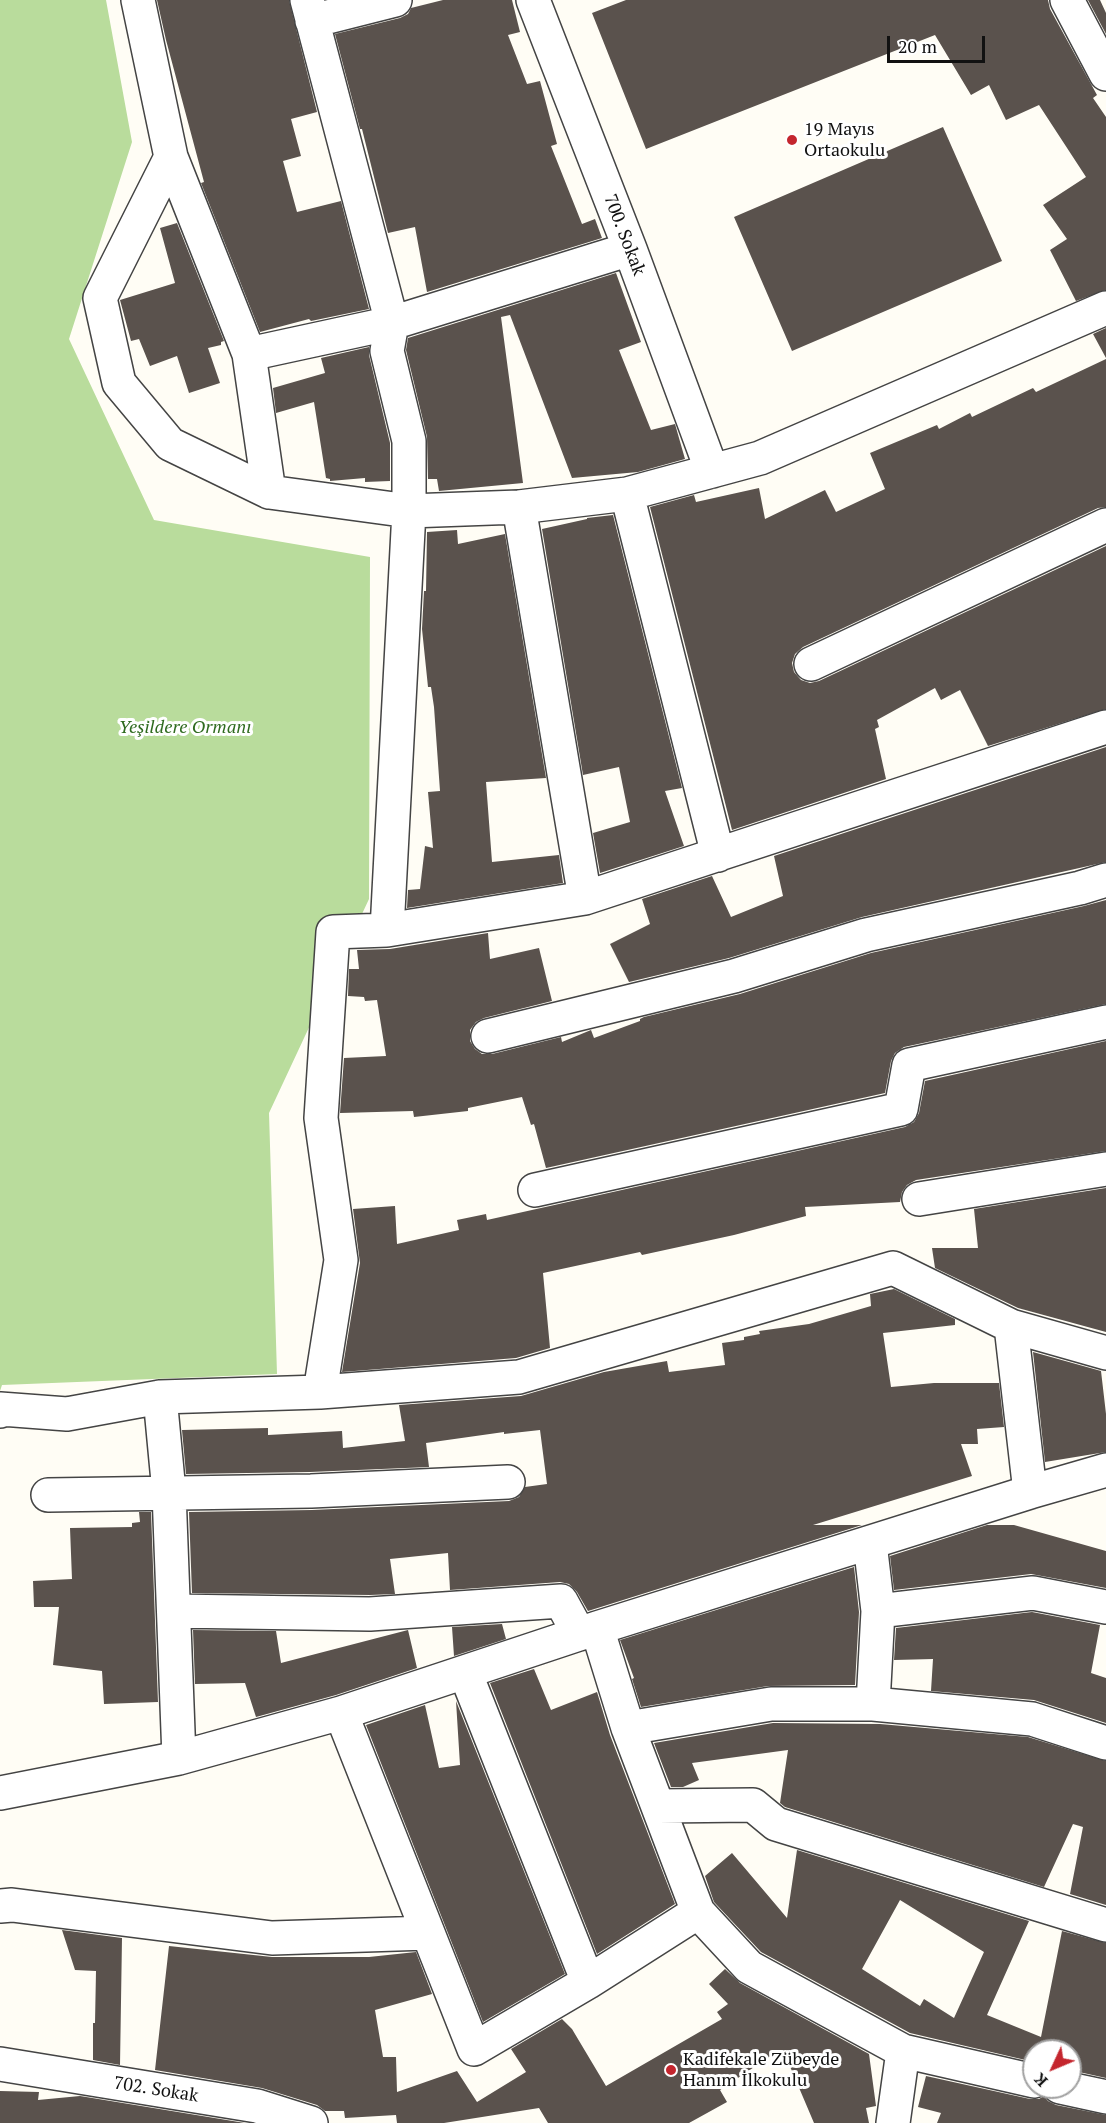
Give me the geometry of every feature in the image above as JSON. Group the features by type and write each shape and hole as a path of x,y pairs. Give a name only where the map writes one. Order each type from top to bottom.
{"street":[{"path":"138,0 171,157 249,354 269,492"},
{"path":"387,930 409,511 409,441 387,351 392,323 310,10 395,0"},
{"name":"700. Sokak","path":"533,0 630,249 712,471"},
{"path":"1067,0 1106,74"},
{"path":"171,157 100,298 119,383 170,444 269,492 409,511 519,507 627,494 760,458 1106,308"},
{"path":"249,354 392,323 630,249"},
{"path":"627,494 718,855"},
{"path":"519,507 585,898"},
{"path":"811,664 1106,525"},
{"path":"320,1392 341,1260 321,1118 333,932 387,930 585,898 1106,727"},
{"path":"488,1036 734,976 866,935 1080,888 1106,880"},
{"path":"535,1190 901,1109 909,1065 1106,1022"},
{"path":"919,1199 1106,1169"},
{"path":"0,1410 67,1414 160,1397 320,1392 519,1377 893,1268 1011,1326 1106,1353"},
{"path":"1011,1326 1030,1492"},
{"path":"160,1397 169,1492 179,1758"},
{"path":"0,1793 179,1758 341,1713 588,1631 1106,1470"},
{"path":"48,1495 311,1491 508,1482"},
{"path":"870,1542 878,1611 873,1704"},
{"path":"878,1611 1032,1593 1106,1607"},
{"path":"174,1611 370,1614 561,1601 588,1631 628,1728 698,1912 749,1967 903,2051 1022,2078"},
{"path":"465,1672 588,1982"},
{"path":"628,1728 771,1704 873,1704 1032,1719 1106,1743"},
{"path":"341,1713 474,2049 588,1982 698,1912"},
{"path":"658,1806 753,1805 777,1824 1106,1925"},
{"path":"0,1906 12,1905 272,1938 428,1933"},
{"path":"892,2123 903,2051"},
{"name":"702. Sokak","path":"0,2064 257,2106 311,2123"},
{"path":"1082,2092 1106,2097"}],"green space":[{"name":"Yeşildere Ormanı","path":"0,0 106,0 132,142 69,339 154,520 370,557 369,899 269,1113 277,1374 2,1385 0,1391"}],"building":[{"path":"157,0 289,0 317,112 291,119 301,156 283,161 297,212 341,201 369,309 311,321 309,319 260,332 201,183 204,182"},
{"path":"443,0 512,0 520,32 508,35 527,84 540,81 557,144 551,146 582,224 595,219 602,238 427,292 415,227 388,233 335,34 400,18 408,14 411,8"},
{"path":"626,0 1048,0 1050,9 1097,95 1093,98 1106,117 1106,290 1076,301 1050,250 1067,239 1043,205 1086,177 1039,105 1006,120 989,85 971,95 935,35 646,149 592,13"},
{"path":"1088,0 1100,0 1106,13 1106,34"},
{"path":"943,127 1002,261 792,351 734,217"},
{"path":"177,223 224,341 221,345 208,348 220,383 189,393 177,356 150,366 139,339 131,341 120,300 175,283 160,228"},
{"path":"616,273 641,342 619,350 651,430 675,424 685,459 638,472 572,478 510,315 501,317 523,483 439,491 437,479 428,479 427,437 406,350 408,338"},
{"path":"1106,328 1106,358 1093,334"},
{"path":"369,347 390,443 390,481 365,482 365,478 330,481 326,478 314,402 276,413 273,388 325,373 321,358"},
{"path":"1106,359 1106,507 1098,508 803,647 795,654 792,663 794,672 801,680 810,683 819,681 1106,546 1106,709 988,746 960,690 941,700 935,688 877,720 879,727 875,729 886,779 732,830 650,507 694,495 696,502 759,488 765,519 825,490 836,512 885,489 870,453 937,425 939,429 970,413 972,417 1033,388 1036,392"},
{"path":"613,515 682,788 665,791 684,846 600,873 593,833 630,822 619,767 583,775 542,529 587,518"},
{"path":"457,530 458,544 505,534 546,778 486,782 492,862 559,855 563,883 407,908 408,890 420,889 425,846 433,848 428,792 440,791 434,707 431,687 428,687 422,629 424,591 426,591 427,532"},
{"path":"1106,747 1106,862 862,917 729,958 629,982 610,944 650,924 642,899 712,876 731,917 783,896 774,856"},
{"path":"1106,900 1106,1004 904,1047 895,1053 891,1061 885,1093 546,1168 534,1124 531,1125 522,1097 468,1108 468,1111 414,1117 413,1111 340,1113 344,1058 386,1056 377,1000 365,1001 364,997 348,996 349,969 359,969 357,950 390,949 488,933 490,959 539,948 552,1001 476,1022 470,1030 470,1041 482,1054 492,1054 561,1037 562,1042 591,1030 594,1038 640,1021 644,1017 740,994 871,953"},
{"path":"1106,1041 1106,1151 916,1180 907,1185 902,1192 900,1202 805,1207 806,1216 734,1235 543,1273 550,1348 516,1358 342,1372 360,1263 353,1209 395,1206 397,1244 459,1230 457,1220 486,1214 487,1220 905,1127 914,1122 919,1113 925,1081"},
{"path":"1106,1188 1106,1332 1018,1308 935,1268 932,1248 978,1248 974,1209"},
{"path":"894,1289 955,1319 955,1325 883,1333 891,1387 934,1383 999,1383 1004,1427 977,1429 978,1444 961,1444 972,1476 813,1525 862,1525 588,1611 577,1592 569,1584 560,1582 450,1590 448,1553 390,1559 395,1594 192,1593 189,1512 312,1510 509,1501 519,1497 525,1487 547,1484 540,1430 504,1434 504,1432 426,1443 429,1467 186,1474 182,1430 268,1428 268,1435 342,1431 343,1448 405,1441 399,1405 521,1396 604,1372 667,1361 669,1372 725,1365 722,1343 744,1340 744,1337 760,1334 759,1331 809,1324 871,1306 870,1294"},
{"path":"1033,1352 1101,1371 1106,1414 1106,1452 1045,1462"},
{"path":"139,1512 151,1512 158,1702 104,1704 102,1671 53,1665 59,1607 34,1607 33,1581 72,1579 70,1528 132,1527 132,1523 140,1522"},
{"path":"987,1525 1014,1525 1106,1551 1106,1588 1031,1574 894,1590 890,1556"},
{"path":"854,1567 859,1612 855,1685 768,1686 641,1707 632,1679 634,1678 620,1640"},
{"path":"1032,1612 1100,1625 1091,1673 1106,1678 1106,1723 1034,1700 931,1691 933,1659 894,1660 896,1628"},
{"path":"502,1624 506,1639 454,1656 452,1627"},
{"path":"193,1630 276,1631 281,1663 408,1630 417,1668 336,1695 256,1717 245,1683 195,1684"},
{"path":"534,1669 551,1710 597,1692 610,1735 675,1904 597,1954 490,1683"},
{"path":"456,1701 565,1974 483,2022 366,1725 425,1705 439,1768 460,1765"},
{"path":"773,1723 880,1724 1028,1737 1106,1761 1106,1905 1070,1894 1083,1827 1073,1824 1044,1887 785,1807 780,1803 788,1750 692,1763 699,1780 683,1787 671,1787 654,1743"},
{"path":"797,1850 1029,1921 987,2015 1041,2037 1062,1931 1106,1943 1106,2078 1082,2073 1082,2039 1022,2039 1022,2059 910,2033 761,1952 714,1902 705,1876 732,1853 787,1918","holes":["900,1900 984,1952 954,2018 924,1999 920,2006 862,1969"]},
{"path":"62,1930 122,1938 120,2065 93,2060 96,1971 75,1970"},
{"path":"169,1946 272,1957 369,1957 416,1952 432,1994 375,2010 383,2057 396,2057 397,2092 457,2071 477,2102 526,2072 511,2049 562,2019 572,2029 606,2086 722,2019 717,2012 728,2004 709,1984 725,1969 740,1983 869,2054 876,2106 866,2108 869,2123 814,2123 783,2050 778,2053 778,2051 720,2090 727,2102 689,2123 548,2123 539,2108 444,2123 397,2123 396,2115 345,2118 344,2111 325,2111 317,2105 262,2088 155,2070"},
{"path":"926,2076 1022,2099 1046,2099 1056,2105 1106,2115 1106,2123 937,2123 941,2113 918,2107"},
{"path":"0,2091 39,2092 38,2100 80,2096 245,2123 0,2123"}],"place":[{"name":"19 Mayıs Ortaokulu","path":"792,140"},
{"name":"Kadifekale Zübeyde Hanım İlkokulu","path":"671,2070"}]}
